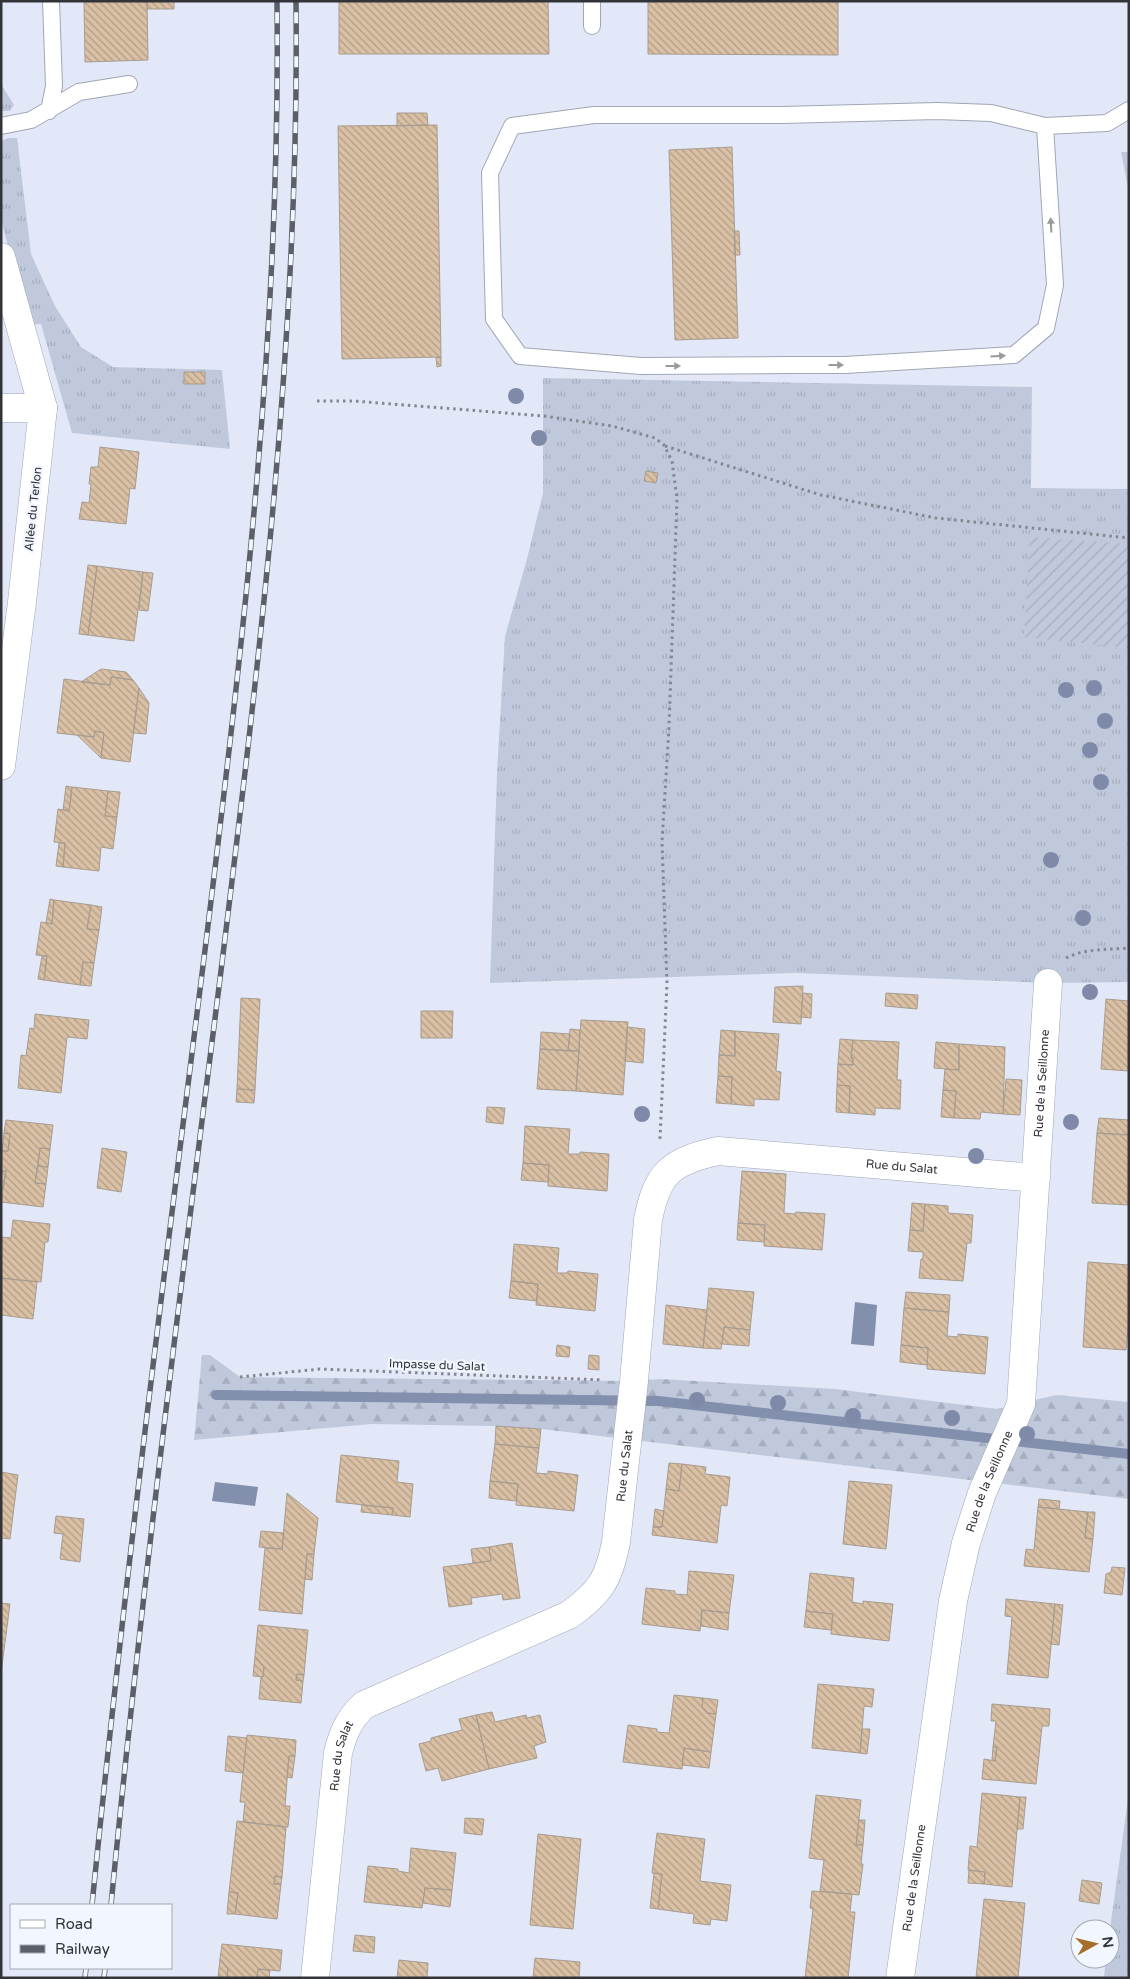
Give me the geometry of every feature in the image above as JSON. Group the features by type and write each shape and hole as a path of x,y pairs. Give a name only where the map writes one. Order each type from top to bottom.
{"street":[{"name":"Allée du Terlon","path":"1,257 43,408 12,601 1,766"},
{"path":"1,408 43,408"},
{"name":"Rue de la Seillonne","path":"900,1978 952,1601 966,1543 982,1492 1021,1404 1048,984"},
{"name":"Rue du Salat","path":"315,1978 338,1753 343,1733 353,1716 364,1705 569,1615 587,1603 601,1587 611,1568 616,1542 634,1381 648,1220 652,1198 658,1184 673,1168 693,1156 718,1151 1036,1178"}],"lane":[{"path":"49,111 54,86 50,1"},
{"path":"592,1 592,26"},
{"path":"1,126 31,120 79,92 129,84"},
{"path":"1045,126 1054,285 1046,328 1014,355 846,365 624,364 520,356 494,319 490,173 512,126 594,115 938,111 992,113 1045,126 1107,122 1129,110"}],"path":[{"path":"316,401 354,401 544,416 629,430 654,438 664,445 830,497 936,518 1129,538"},
{"path":"658,1184 667,983 662,842 669,727 677,499 672,461 664,445"},
{"path":"1048,984 1055,969 1062,960 1075,953 1129,948"},
{"name":"Impasse du Salat","path":"240,1377 320,1369 634,1381"}],"green space":[{"path":"1,84 14,105 10,111 1,111"},
{"path":"8,138 17,138 31,254 55,306 81,347 113,367 222,370 230,449 72,433 41,324 30,325 1,220 1,141"},
{"path":"1121,152 1129,152 1129,193"},
{"path":"543,378 1032,387 1031,488 1129,489 1129,982 1048,983 796,973 490,983 497,772 505,636 543,493"},
{"path":"1030,537 1129,544 1129,648 1024,637"},
{"path":"202,1355 210,1355 240,1377 634,1381 661,1379 835,1389 997,1409 1056,1395 1129,1402 1129,1499 541,1429 496,1426 372,1424 194,1440"},
{"path":"1129,1792 1129,1978 1104,1978 1105,1969 1120,1969 1120,1919 1111,1919"}],"shaded area":[{"path":"855,1302 877,1305 874,1346 851,1344"},
{"path":"215,1482 258,1487 255,1506 212,1501"}],"building":[{"path":"84,1 147,1 148,60 85,62"},
{"path":"147,1 174,1 174,9 147,9"},
{"path":"339,1 548,1 549,54 339,54"},
{"path":"648,1 838,1 838,55 648,54"},
{"path":"397,113 427,113 428,125 397,126"},
{"path":"437,125 441,357 342,359 338,126"},
{"path":"732,147 738,338 675,340 669,150"},
{"path":"734,231 739,231 740,255 735,255"},
{"path":"441,357 441,366 437,367 436,358"},
{"path":"184,372 205,372 205,384 184,384"},
{"path":"100,447 139,452 135,489 130,488 126,524 79,519 82,502 89,503 91,467 98,467"},
{"path":"646,471 658,473 656,483 644,481"},
{"path":"88,565 97,566 88,635 79,634"},
{"path":"97,566 143,572 134,641 88,635"},
{"path":"143,572 153,573 148,611 139,610"},
{"path":"101,669 126,672 133,680 111,677 110,685 81,682"},
{"path":"111,677 133,680 139,688 130,762 101,758 104,733 95,731 94,737 57,733 64,679 110,685"},
{"path":"139,688 149,703 146,734 133,733"},
{"path":"95,731 104,733 101,758 77,735 94,737"},
{"path":"66,786 72,787 69,811 63,810"},
{"path":"72,787 108,791 105,816 117,817 113,849 101,847 99,871 63,867 65,843 54,842 58,809 69,811"},
{"path":"108,791 120,792 117,817 105,816"},
{"path":"59,843 65,843 63,867 56,866"},
{"path":"50,899 54,900 52,924 46,923"},
{"path":"54,900 91,905 87,929 99,930 94,963 83,962 80,985 44,980 47,956 36,955 41,922 52,924"},
{"path":"91,905 102,907 99,930 87,929"},
{"path":"42,956 47,956 44,980 38,979"},
{"path":"83,962 94,963 91,986 80,985"},
{"path":"803,986 801,1024 773,1022 775,987"},
{"path":"803,993 812,994 811,1018 801,1017"},
{"path":"886,993 918,995 917,1009 885,1006"},
{"path":"241,998 260,999 255,1090 237,1089"},
{"path":"1106,999 1129,1001 1129,1071 1101,1069"},
{"path":"421,1011 453,1011 452,1038 421,1038"},
{"path":"35,1014 89,1020 87,1039 67,1037 61,1093 18,1088 21,1055 26,1056 30,1028 34,1029"},
{"path":"581,1020 628,1022 623,1095 576,1091"},
{"path":"627,1027 645,1029 643,1063 625,1061"},
{"path":"570,1029 580,1030 579,1051 568,1051"},
{"path":"721,1030 735,1031 735,1056 719,1055"},
{"path":"735,1031 779,1034 776,1071 781,1072 779,1100 754,1099 754,1106 731,1104 732,1077 718,1076 719,1055 735,1056"},
{"path":"541,1032 570,1034 568,1051 540,1049"},
{"path":"840,1039 853,1040 851,1058 853,1058 853,1065 838,1064"},
{"path":"853,1040 899,1042 897,1080 901,1080 900,1109 875,1108 875,1115 849,1113 850,1086 837,1085 838,1064 853,1065 853,1058 851,1058"},
{"path":"936,1042 959,1044 959,1070 934,1068"},
{"path":"959,1044 1005,1047 1003,1114 981,1112 980,1119 954,1118 956,1091 943,1090 945,1069 959,1070"},
{"path":"540,1049 579,1051 576,1091 537,1089"},
{"path":"718,1076 732,1077 731,1104 716,1103"},
{"path":"1006,1079 1022,1080 1020,1115 1003,1114"},
{"path":"837,1085 850,1086 849,1113 836,1112"},
{"path":"237,1089 255,1090 254,1103 236,1102"},
{"path":"943,1090 956,1091 954,1118 941,1117"},
{"path":"487,1107 505,1108 503,1124 486,1122"},
{"path":"1099,1118 1129,1120 1129,1135 1097,1133"},
{"path":"6,1120 53,1125 50,1149 40,1148 35,1183 46,1184 43,1207 1,1202 1,1189 3,1189 6,1171 1,1171 2,1151 8,1151 10,1134 4,1133"},
{"path":"525,1126 570,1129 568,1154 580,1154 580,1152 609,1154 607,1191 548,1186 549,1165 523,1163"},
{"path":"4,1133 10,1134 8,1151 2,1151"},
{"path":"1097,1133 1129,1135 1129,1205 1092,1203"},
{"path":"40,1148 50,1149 48,1167 38,1166"},
{"path":"102,1148 127,1152 121,1192 97,1188"},
{"path":"523,1163 549,1165 548,1182 521,1180"},
{"path":"38,1166 48,1167 46,1184 35,1183"},
{"path":"1,1171 6,1171 3,1189 1,1189"},
{"path":"742,1171 786,1174 784,1213 825,1214 822,1250 764,1246 765,1225 738,1223"},
{"path":"912,1203 925,1204 923,1231 910,1230"},
{"path":"925,1204 948,1206 948,1213 973,1215 971,1243 967,1243 963,1281 919,1278 923,1252 908,1251 910,1230 923,1231"},
{"path":"13,1220 50,1224 48,1242 45,1242 41,1282 1,1278 1,1237 11,1238"},
{"path":"738,1223 765,1225 764,1242 737,1240"},
{"path":"514,1244 559,1248 557,1273 567,1273 568,1271 598,1274 595,1311 536,1305 538,1284 511,1281"},
{"path":"1088,1262 1129,1265 1129,1319 1126,1350 1083,1347"},
{"path":"1,1278 37,1282 33,1319 1,1315"},
{"path":"511,1281 538,1284 537,1301 509,1298"},
{"path":"709,1288 754,1292 750,1330 724,1327 721,1349 703,1348"},
{"path":"906,1292 950,1295 949,1312 904,1308"},
{"path":"666,1305 707,1310 703,1348 663,1344"},
{"path":"904,1308 949,1312 947,1336 958,1337 958,1334 988,1337 985,1374 927,1369 928,1348 901,1345"},
{"path":"724,1327 750,1330 749,1346 722,1344"},
{"path":"557,1345 570,1347 569,1357 556,1356"},
{"path":"901,1345 928,1348 927,1365 900,1362"},
{"path":"589,1355 599,1356 599,1370 588,1369"},
{"path":"496,1426 541,1429 539,1448 495,1444"},
{"path":"495,1444 539,1448 536,1473 548,1474 548,1471 578,1475 574,1511 516,1505 518,1484 490,1481"},
{"path":"341,1455 399,1461 397,1482 413,1484 410,1517 392,1515 393,1508 336,1502"},
{"path":"669,1463 682,1464 679,1491 666,1489"},
{"path":"682,1464 706,1467 705,1474 730,1477 727,1506 721,1505 717,1543 652,1535 653,1527 662,1527 666,1489 679,1491"},
{"path":"1,1472 18,1475 10,1539 2,1538 1,1541"},
{"path":"490,1481 518,1484 516,1501 489,1498"},
{"path":"849,1481 892,1485 886,1549 843,1544"},
{"path":"287,1493 318,1518 314,1554 307,1554 302,1614 259,1610 265,1548 282,1549"},
{"path":"1039,1499 1060,1501 1059,1509 1038,1507"},
{"path":"362,1505 393,1508 392,1515 361,1512"},
{"path":"1038,1507 1088,1512 1085,1538 1093,1539 1089,1572 1024,1566 1026,1549 1034,1550"},
{"path":"655,1509 664,1511 662,1527 653,1527"},
{"path":"1088,1512 1095,1512 1093,1539 1085,1538"},
{"path":"56,1516 84,1519 80,1562 60,1559 63,1534 54,1533"},
{"path":"261,1531 284,1533 282,1549 259,1547"},
{"path":"512,1543 520,1598 503,1600 502,1594 471,1598 472,1604 449,1607 443,1567 491,1561 489,1547"},
{"path":"489,1547 491,1561 473,1563 471,1549"},
{"path":"307,1554 314,1554 312,1580 305,1579"},
{"path":"1112,1567 1125,1568 1122,1595 1104,1593 1106,1574 1111,1572"},
{"path":"689,1571 734,1575 729,1613 702,1610 700,1631 642,1624 646,1588 675,1591 675,1594 687,1595"},
{"path":"810,1573 854,1578 852,1602 863,1604 863,1601 893,1604 889,1641 831,1634 833,1614 806,1611"},
{"path":"1006,1599 1055,1604 1048,1678 1007,1674 1012,1617 1005,1616"},
{"path":"1,1603 10,1604 1,1673"},
{"path":"1055,1604 1063,1605 1059,1645 1051,1644"},
{"path":"702,1610 729,1613 728,1630 701,1626"},
{"path":"806,1611 833,1614 831,1630 804,1627"},
{"path":"258,1625 308,1630 304,1675 297,1674 296,1680 303,1681 301,1703 259,1699 264,1667 255,1656"},
{"path":"255,1656 264,1667 263,1677 253,1676"},
{"path":"297,1674 304,1675 303,1681 296,1680"},
{"path":"818,1684 874,1689 872,1707 864,1706 860,1753 812,1748"},
{"path":"674,1695 703,1698 702,1707 707,1713 716,1714 711,1752 684,1748 682,1769 623,1762 628,1725 657,1729 657,1732 669,1733"},
{"path":"703,1698 718,1700 716,1714 707,1713 702,1707"},
{"path":"992,1704 1050,1709 1049,1726 1042,1726 1036,1784 982,1779 984,1759 995,1761 997,1747 993,1747 996,1721 991,1721"},
{"path":"492,1712 495,1722 526,1715 527,1718 540,1715 546,1742 534,1746 537,1758 489,1769 476,1715"},
{"path":"476,1715 489,1769 442,1781 438,1768 426,1771 419,1744 431,1741 431,1738 462,1730 459,1719"},
{"path":"862,1729 870,1729 867,1754 860,1753"},
{"path":"247,1735 296,1740 295,1756 289,1756 285,1806 290,1806 288,1827 243,1822 245,1802 240,1802"},
{"path":"228,1736 247,1738 243,1773 225,1771"},
{"path":"993,1747 997,1747 995,1761 992,1760"},
{"path":"684,1748 711,1752 709,1768 682,1765"},
{"path":"289,1756 295,1756 292,1778 287,1777"},
{"path":"982,1793 1020,1797 1012,1887 984,1884 985,1872 968,1870 970,1846 977,1847"},
{"path":"816,1795 861,1800 856,1845 863,1845 861,1864 863,1864 859,1895 820,1891 824,1860 809,1858"},
{"path":"1020,1797 1026,1797 1023,1829 1017,1829"},
{"path":"465,1818 484,1819 482,1835 464,1833"},
{"path":"859,1820 865,1820 863,1845 856,1845"},
{"path":"237,1821 286,1827 282,1877 275,1876 274,1884 281,1884 277,1919 235,1914 238,1893 229,1892"},
{"path":"657,1833 705,1839 700,1881 731,1885 727,1921 711,1919 710,1925 693,1923 694,1914 658,1909 662,1874 652,1873"},
{"path":"538,1834 581,1839 573,1929 530,1925"},
{"path":"411,1848 456,1853 452,1890 425,1888 422,1908 364,1902 368,1866 398,1869 398,1871 409,1873"},
{"path":"969,1870 985,1872 984,1884 968,1883"},
{"path":"654,1873 662,1874 658,1909 650,1908"},
{"path":"275,1876 282,1877 281,1884 274,1884"},
{"path":"1082,1880 1102,1883 1099,1904 1079,1901"},
{"path":"425,1888 452,1890 450,1907 423,1903"},
{"path":"812,1891 852,1894 850,1912 855,1912 848,1978 805,1978 813,1909 810,1908"},
{"path":"229,1892 238,1893 235,1914 227,1914"},
{"path":"984,1899 1025,1903 1018,1978 976,1978"},
{"path":"355,1935 375,1937 374,1953 353,1951"},
{"path":"222,1944 282,1950 280,1971 258,1969 257,1978 227,1978 228,1969 220,1959"},
{"path":"535,1958 580,1962 579,1978 533,1978"},
{"path":"220,1959 228,1969 227,1978 218,1978"},
{"path":"399,1960 428,1963 427,1978 397,1978"},
{"path":"258,1969 270,1970 269,1978 257,1978"}],"waterway":[{"path":"216,1395 658,1401 1129,1454"}],"railway":[{"path":"92,1904 131,1546 219,832 246,595 266,359 273,240 277,121 277,1"},
{"path":"111,1904 148,1557 235,857 263,613 284,369 291,246 296,124 296,1"},
{"path":"85,1978 86,1969"},
{"path":"104,1978 105,1969"}]}
